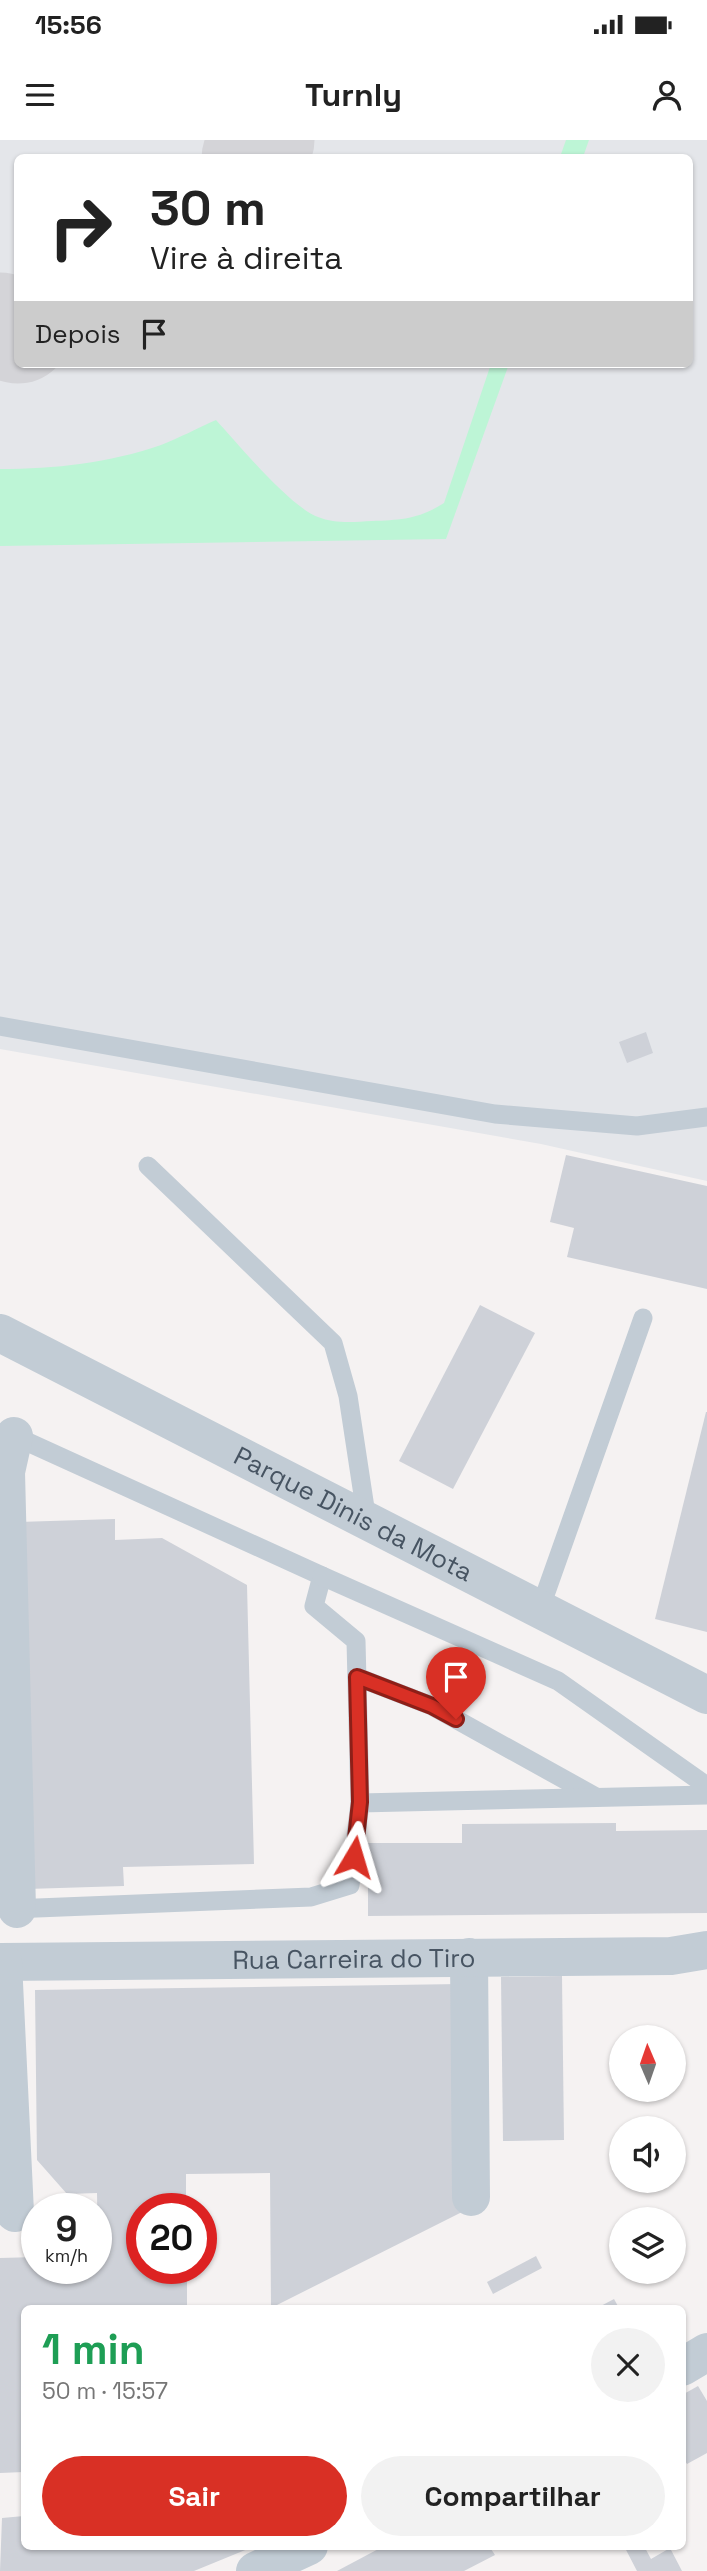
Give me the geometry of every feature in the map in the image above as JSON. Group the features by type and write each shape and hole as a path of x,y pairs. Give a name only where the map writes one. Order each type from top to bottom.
{"street":[{"name":"Parque Dinis da Mota","path":"0,1334 707,1695"},
{"path":"7,1433 8,1909"},
{"name":"Rua Carreira do Tiro","path":"2,1962 671,1956 707,1950"},
{"path":"469,1957 471,2197"},
{"path":"2,1962 15,2213"},
{"path":"686,2364 707,2351"},
{"path":"255,2571 300,2550"}],"lane":[{"path":"0,1026 495,1114 637,1126 707,1117"},
{"path":"148,1166 333,1343 348,1396 367,1521"},
{"path":"540,1609 643,1318"},
{"path":"7,1433 558,1681 707,1786"},
{"path":"8,1909 311,1897 350,1885 360,1802 356,1641 314,1606 321,1576"},
{"path":"357,1677 432,1706 597,1798"},
{"path":"360,1802 707,1796"}],"shaded area":[{"path":"0,140 707,140 707,1181 541,1144 0,1049"}],"green space":[{"path":"566,140 589,140 584,154 561,154"},
{"path":"490,368 508,368 446,539 0,546 0,469 41,468 102,461 161,445 216,420 279,488 306,511 318,517 338,522 401,519 418,515 444,503"}],"building":[{"path":"646,1032 653,1053 627,1063 619,1042"},
{"path":"566,1155 707,1186 707,1289 567,1257 574,1228 550,1222"},
{"path":"480,1305 535,1333 453,1489 399,1461"},
{"path":"707,1412 707,1632 655,1619"},
{"path":"115,1519 115,1540 162,1538 247,1585 254,1864 123,1867 124,1886 27,1889 18,1522"},
{"path":"616,1823 616,1831 707,1830 707,1913 368,1916 368,1843 462,1843 462,1824"},
{"path":"562,1976 564,2140 503,2141 501,1977"},
{"path":"461,1984 464,2211 277,2305 271,2305 270,2173 186,2174 186,2193 126,2193 126,2284 187,2284 187,2305 21,2305 21,2472 0,2473 0,2258 21,2257 21,2284 112,2284 112,2193 66,2193 37,2160 35,1990"},
{"path":"536,2256 542,2268 493,2294 487,2282"},
{"path":"614,2299 617,2305 603,2305"},
{"path":"698,2386 707,2401 707,2453 687,2464 686,2462 686,2393"},
{"path":"21,2516 21,2550 245,2550 194,2571 0,2571 2,2518"},
{"path":"376,2550 492,2550 495,2555 464,2571 337,2571"},
{"path":"626,2550 646,2550 651,2559 671,2550 682,2571 637,2571"}],"taxiway":[{"path":"256,154 261,140"},
{"path":"0,326 14,329"}],"route":[{"path":"354,1857 360,1802 357,1677 432,1706 456,1719"}]}
